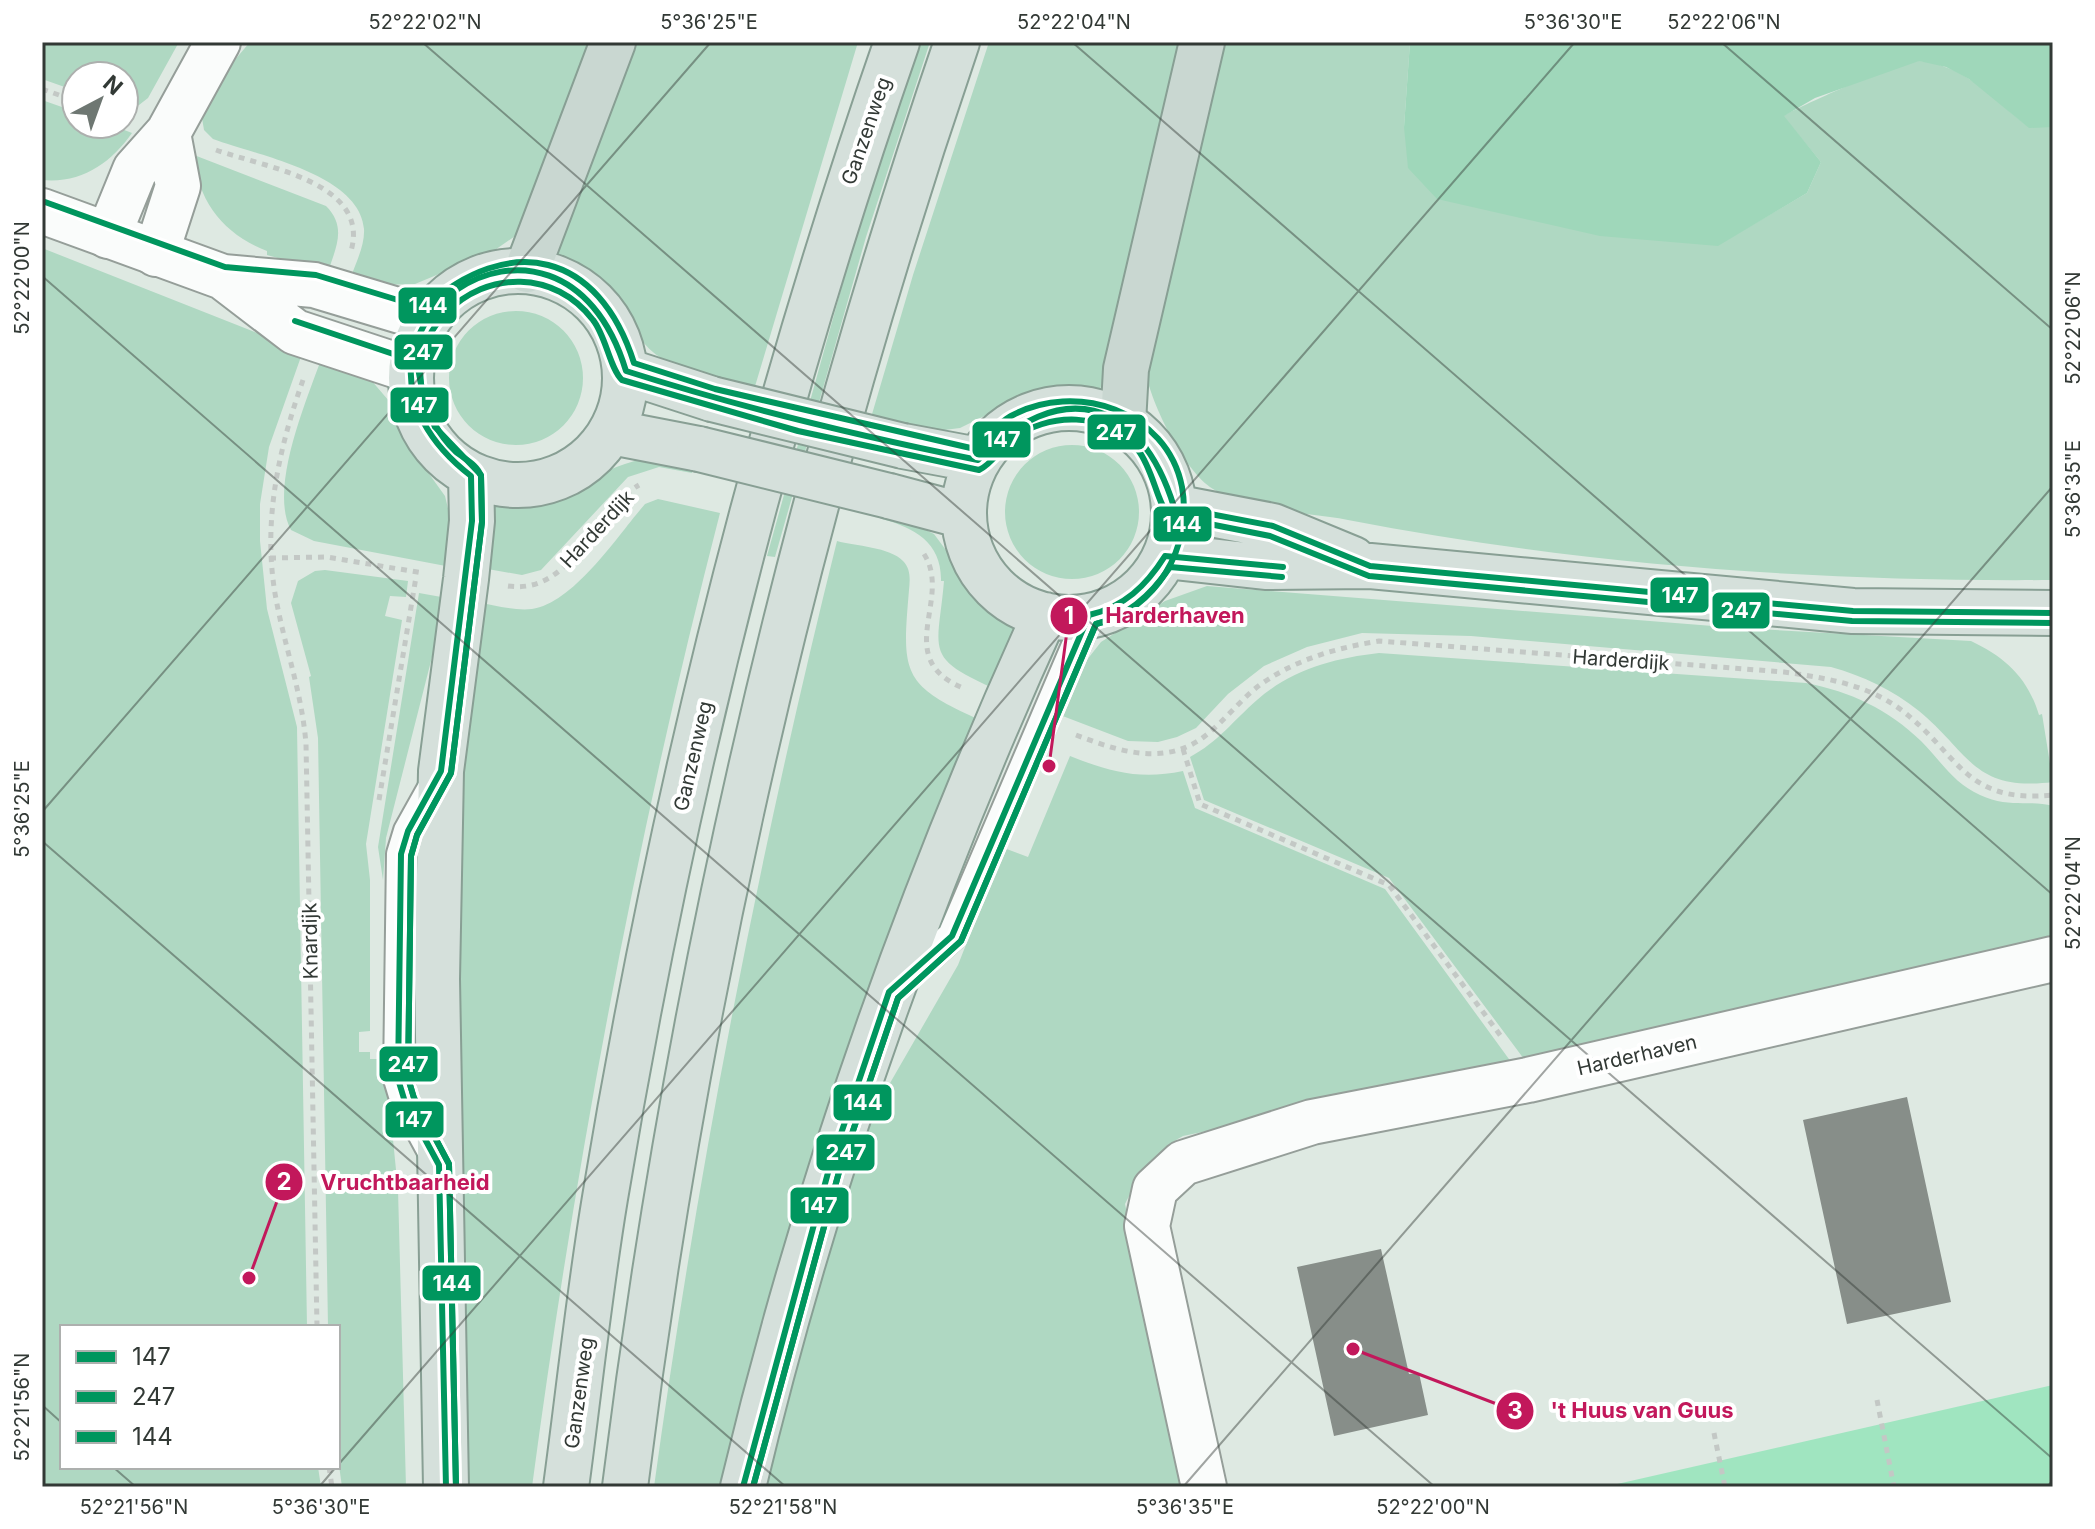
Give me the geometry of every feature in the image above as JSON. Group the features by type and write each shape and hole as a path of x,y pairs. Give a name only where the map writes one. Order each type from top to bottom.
{"highway":[{"path":"527,270 613,42"},
{"path":"1123,423 1126,369 1202,42"}],"main road":[{"name":"Ganzenweg","path":"566,1487 607,1185 654,934 723,624 767,455 840,203 897,42"},
{"path":"625,1487 665,1208 711,953 780,647 894,226 957,42"},
{"path":"527,270 552,276 575,287 595,303 611,323 621,346 626,371 620,412 611,432 595,454 574,470 550,481 523,486 497,484 471,476 441,454 420,424 412,398 410,370 416,343 427,319 446,297 471,281 498,272 527,270"},
{"path":"626,371 712,399 903,446 978,460"},
{"path":"1070,407 1098,412 1123,423 1143,438 1159,458 1170,482 1174,507 1173,532 1165,556 1150,580 1128,600 1089,615 1045,615 1020,605 998,589 980,568 969,543 964,516 967,487 978,460 995,438 1017,422 1042,411 1070,407"},
{"path":"611,432 699,449 964,516"},
{"path":"446,1487 437,979 441,771 466,579 471,476"},
{"path":"1174,507 1273,526 1370,566"},
{"path":"1165,556 1265,567 1370,566 1853,611 2053,613"},
{"path":"743,1487 829,1169 889,992 988,740 1045,615"}],"street":[{"path":"108,236 135,170 168,133 218,42"},
{"path":"156,254 178,186 168,133"},
{"path":"42,211 223,277 314,285 427,319"},
{"path":"223,277 295,332 410,370"},
{"name":"Harderhaven","path":"1204,1487 1147,1226 1155,1189 1183,1163 1312,1122 1528,1080 2053,959"}],"lane":[{"path":"889,992 952,936 1089,615"}],"path":[{"name":"Harderdijk","path":"270,558 327,557 530,588 552,579 632,489 648,480"},
{"name":"Knardijk","path":"270,558 276,601 303,707 306,744 317,1325"},
{"path":"376,815 417,572"},
{"name":"Harderdijk","path":"1528,1080 1517,1058 1389,885 1200,804 1183,749 1204,738 1262,684 1300,661 1339,648 1379,641 1784,672 1838,680 1899,708 1929,734 1967,777 1995,791 2033,797 2053,795"},
{"path":"1877,1400 1894,1487"},
{"path":"1714,1433 1725,1487"}],"shaded area":[{"path":"42,42 179,42 148,98 140,104 140,60 60,60 60,85 42,79"},
{"path":"250,42 593,42 521,232 492,252 415,284 377,285 351,277 362,247 364,229 358,210 345,194 303,169 213,139 204,130 202,118 228,68"},
{"path":"626,42 858,42 753,393 670,364 643,343 600,286 554,259"},
{"path":"918,42 930,42 866,237 775,557 767,556 857,232"},
{"path":"989,42 1186,42 1100,390 1073,387 1048,389 1023,397 960,428 936,431 870,421 913,275"},
{"path":"1217,42 1410,42 1404,127 1718,245 1807,193 1821,162 1783,116 1873,75 1920,61 1944,66 1974,82 2029,127 2053,127 2053,580 1787,574 1611,559 1523,549 1279,510 1228,497 1213,489 1190,467 1179,451 1160,415 1144,365"},
{"path":"1410,42 2053,42 2053,127 2029,128 1969,79 1946,67 1919,61 1815,98 1784,116 1821,162 1807,193 1718,246 1600,236 1437,199 1408,168 1404,127"},
{"path":"42,100 60,106 60,140 127,140 105,162 82,175 70,179 42,180"},
{"path":"194,155 326,206 338,230 328,272 267,255 267,251 226,226 201,188"},
{"path":"42,248 303,351 269,447 260,504 260,541 267,609 297,727 307,1325 60,1325 60,1469 318,1469 321,1487 42,1487"},
{"path":"516,311 542,316 564,330 578,352 583,378 578,404 564,426 542,440 516,445 490,440 468,426 454,404 449,378 454,352 468,330 490,316"},
{"path":"323,354 371,380 389,401 409,446 445,496 452,525 451,567 314,541 291,530 285,512 287,467 300,418"},
{"path":"1072,445 1098,450 1120,464 1134,486 1139,512 1134,538 1120,560 1098,574 1072,579 1046,574 1024,560 1010,538 1005,512 1010,486 1024,464 1046,450"},
{"path":"643,459 694,464 692,473 659,467 628,477 541,570 522,575 482,568 494,500 536,499"},
{"path":"658,499 720,513 662,754 611,997 568,1241 532,1487 462,1487 451,898 476,602 525,609 548,604 564,594 594,566 645,504"},
{"path":"885,510 934,534 980,596 1020,624 993,688 955,668 945,659 938,637 944,581 941,581 937,557 924,539 905,527 882,519"},
{"path":"837,541 890,553 906,564 910,579 906,640 912,673 935,697 980,720 723,1487 654,1487 690,1249 733,1012 782,776"},
{"path":"315,571 408,581 406,597 390,596 385,616 402,620 366,844 370,880 370,1031 359,1032 359,1052 370,1052 370,1059 385,1059 398,1190 406,1487 342,1487 340,1469 340,1325 328,1325 318,738 311,676 291,603 298,581"},
{"path":"1207,586 1738,628 1971,641 2005,662 2029,690 2039,715 2042,714 2053,782 2026,784 1989,775 1975,766 1909,703 1877,684 1831,667 1471,636 1362,633 1307,647 1264,666 1228,694 1196,728 1158,742 1128,741 1060,715 1079,670 1101,642 1165,601"},
{"path":"419,593 447,598 386,838 383,880 378,847"},
{"path":"1379,653 1806,683 1868,703 1908,730 1971,790 2001,802 2053,806 2053,947 1527,1063 1389,878 1204,800 1190,757 1217,738 1257,700 1284,681 1314,667"},
{"path":"1070,756 1125,773 1153,775 1183,771 1195,808 1385,889 1514,1066 1183,1136 1164,1149 1149,1165 1125,1204 1184,1487 755,1487 848,1156 958,965 1004,848 1028,857"},
{"path":"2053,1385 2053,1487 1604,1487"}],"building":[{"path":"1907,1097 1951,1302 1847,1324 1803,1120"},
{"path":"1381,1249 1409,1374 1419,1373 1428,1415 1334,1436 1297,1267"}],"transit line":[{"name":"144","path":"45,202 225,267 316,275 424,308 456,284 488,268 519,262 548,265 575,277 599,297 618,326 634,363 715,389 975,449 1011,416 1036,406 1063,402 1089,403 1138,421 1158,438 1173,460 1182,487 1184,510 1182,532 1166,573 1136,605 1117,617 1096,624 961,941 898,998 839,1172 753,1487"},
{"name":"147","path":"446,1487 439,1165 405,1102 398,1079 401,854 408,831 441,771 472,521 471,476 424,423 411,371 424,324 457,290 501,272 549,276 593,307 626,371 801,420 978,460 1008,434 1038,417 1067,409 1094,411 1118,421 1140,441 1159,470 1174,507 1273,526 1370,566 1853,611 2053,613"},
{"name":"247","path":"456,1487 449,1164 414,1098 408,1078 411,856 417,835 451,773 482,522 481,476 449,445 435,424 425,401 420,371 427,341 438,322 462,300 480,289 500,283 520,282 560,292 593,320 622,380 798,431 979,470 1025,431 1059,420 1093,422 1125,437 1138,450 1169,516 1270,536 1369,576 1852,621 2053,623"},
{"name":"144","path":"295,321 417,362 424,401 435,427 481,475 482,522 451,773 417,835 411,856 408,1078 414,1098 449,1164 456,1487"},
{"name":"147","path":"743,1487 829,1169 889,992 952,936 1089,615 1113,607 1133,594 1165,556 1283,567"},
{"name":"247","path":"753,1487 839,1172 898,998 961,941 1096,624 1119,616 1139,603 1170,567 1282,577"}],"place":[{"name":"Harderhaven","path":"1049,766"},
{"name":"Vruchtbaarheid","path":"249,1278"},
{"name":"'t Huus van Guus","path":"1353,1349"}]}
